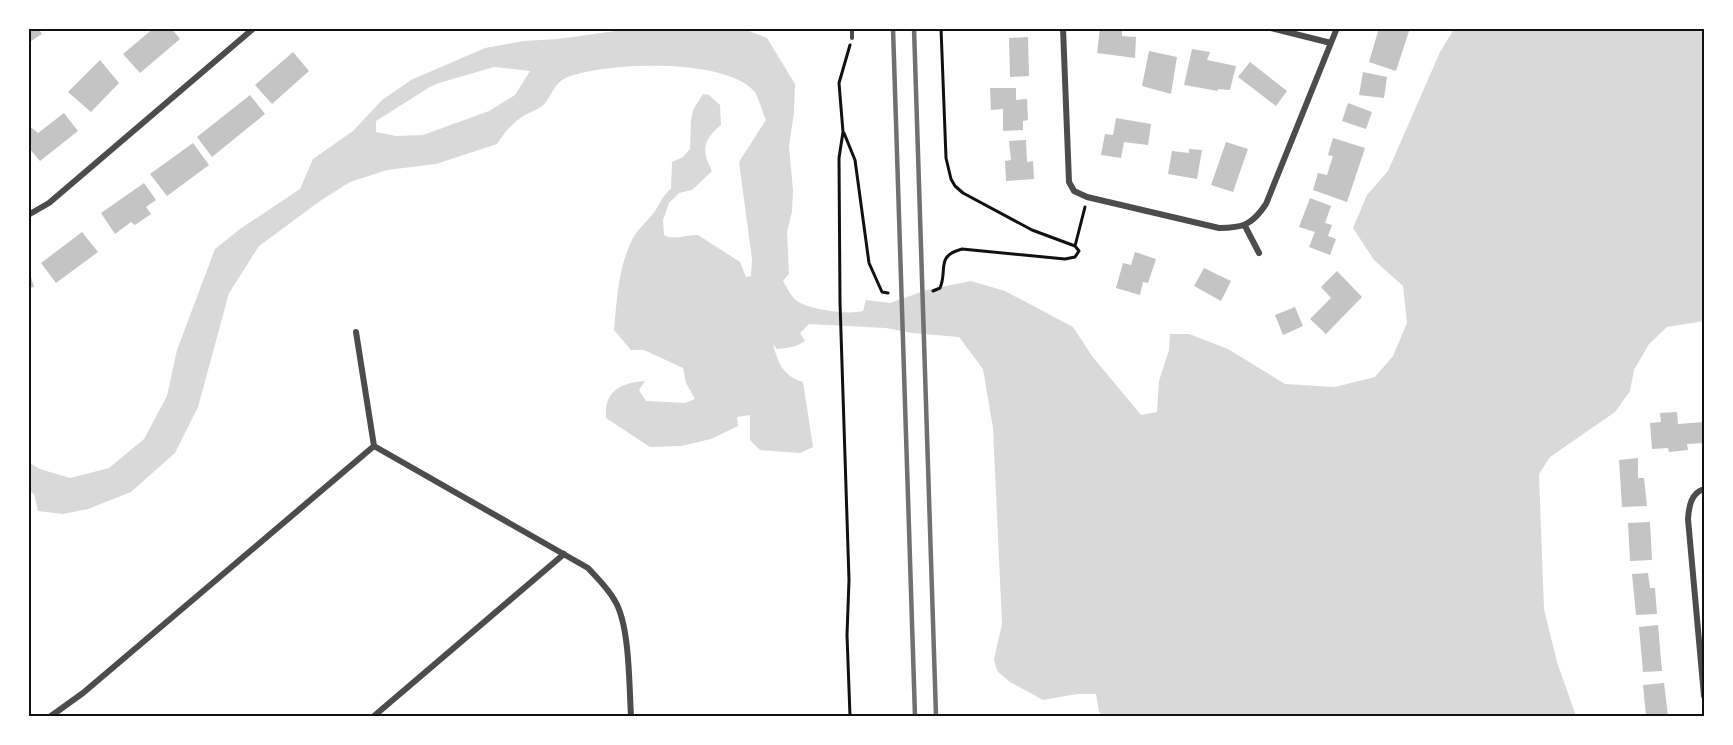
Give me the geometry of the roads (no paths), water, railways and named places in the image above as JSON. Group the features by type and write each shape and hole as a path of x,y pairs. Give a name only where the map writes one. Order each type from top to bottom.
{"street":[{"path":"28,215 49,203 254,28"},
{"path":"1063,28 1069,182 1074,191 1087,197 1219,228 1245,226 1259,215 1266,204 1337,28"},
{"path":"1270,28 1331,43"},
{"path":"1245,226 1259,253"},
{"path":"356,332 374,446"},
{"path":"374,446 588,568 616,603 625,638 631,717"},
{"path":"51,717 92,685 374,446"},
{"path":"1704,489 1694,496 1689,506 1688,519 1704,696"},
{"path":"374,717 564,554"}],"lane":[{"path":"852,28 852,38"}],"railway":[{"path":"893,28 915,716"},
{"path":"914,28 936,716"}]}
